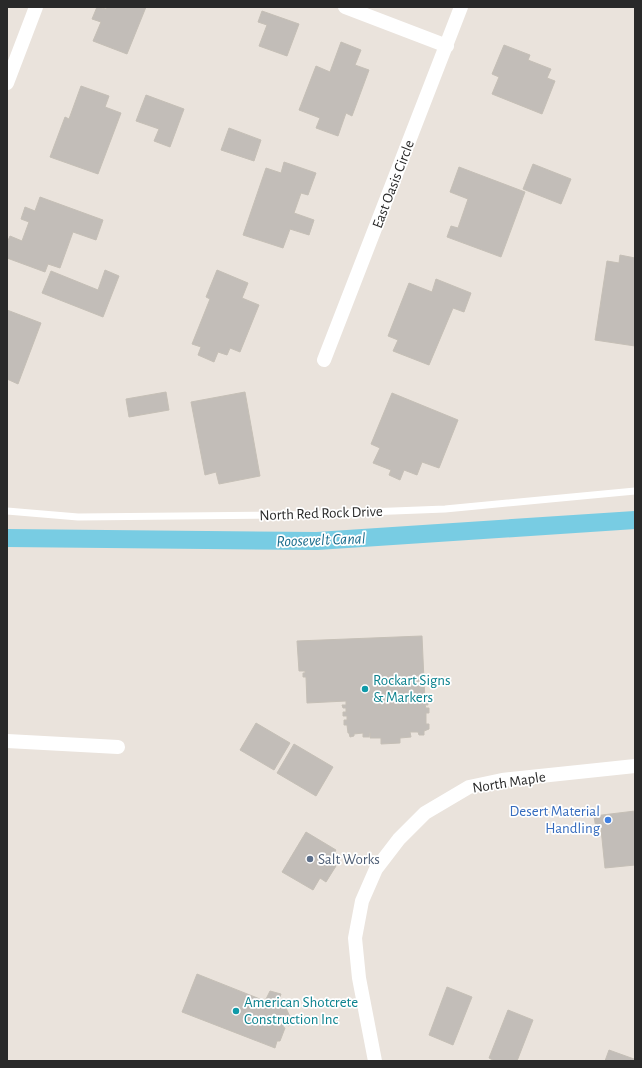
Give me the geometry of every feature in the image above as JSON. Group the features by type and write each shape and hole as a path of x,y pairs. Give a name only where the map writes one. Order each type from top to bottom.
{"street":[{"path":"7,83 36,7"},
{"path":"345,7 447,46"},
{"name":"East Oasis Circle","path":"324,360 461,7"},
{"path":"7,741 118,748"},
{"name":"North Maple","path":"375,1061 359,978 355,938 362,901 376,869 399,838 425,813 469,787 502,780 635,766"}],"lane":[{"name":"North Red Rock Drive","path":"7,511 78,517 290,515 445,509 635,491"}],"building":[{"path":"97,7 106,9 107,7 146,7 127,54 93,41 101,22 92,19"},
{"path":"262,11 299,24 287,56 259,46 267,25 258,22"},
{"path":"341,42 361,50 355,65 369,70 352,116 346,113 338,136 316,128 320,118 299,110 316,66 330,72"},
{"path":"504,45 530,55 528,60 551,69 547,78 555,81 542,114 492,94 499,77 492,74"},
{"path":"81,86 109,96 105,107 121,113 98,174 50,157 65,117 69,119"},
{"path":"146,95 184,109 170,147 154,141 159,129 136,121"},
{"path":"229,128 261,140 254,161 221,150"},
{"path":"284,162 316,173 308,195 301,193 294,213 314,220 309,235 290,229 283,248 243,235 266,168 281,173"},
{"path":"533,164 571,179 561,204 523,189"},
{"path":"459,167 525,192 501,257 447,237 451,226 458,228 468,199 450,192"},
{"path":"40,197 103,220 96,240 73,232 60,268 48,264 45,272 7,258 7,243 10,236 22,241 29,222 21,219 25,207 35,211"},
{"path":"620,255 635,258 635,346 595,340 607,261 619,263"},
{"path":"105,270 119,276 103,317 42,293 51,271 98,290"},
{"path":"217,270 248,283 242,298 259,305 240,352 230,348 227,355 218,352 214,362 198,355 201,347 192,344 210,299 206,297"},
{"path":"436,279 471,293 464,312 453,308 429,365 393,351 398,340 388,336 409,283 432,292"},
{"path":"7,310 41,323 18,384 7,379"},
{"path":"166,392 169,410 129,417 126,399"},
{"path":"245,392 260,476 219,484 216,472 205,475 191,402"},
{"path":"392,393 458,420 439,468 422,462 417,475 404,470 400,480 389,475 391,470 373,463 380,448 371,444"},
{"name":"Rockart Signs & Markers","path":"422,636 425,702 428,701 428,705 425,705 426,708 429,708 429,713 426,713 426,724 429,724 429,729 424,731 424,735 419,735 418,732 410,732 411,737 400,738 400,743 381,744 381,738 370,738 370,733 369,737 363,737 363,733 354,734 354,736 350,737 347,725 344,725 344,720 347,720 347,716 343,716 343,712 346,712 346,708 343,708 342,705 346,705 346,701 307,703 306,677 303,677 303,673 305,673 305,671 299,671 297,641"},
{"path":"256,723 290,743 274,770 240,750"},
{"path":"294,744 333,767 316,796 277,773"},
{"path":"635,811 635,865 605,868 601,829 596,829 594,816"},
{"name":"Salt Works","path":"306,832 336,850 329,862 336,866 326,882 320,878 313,890 282,872"},
{"name":"American Shotcrete Construction Inc","path":"197,974 265,1001 270,991 281,994 278,1003 286,1008 291,1019 289,1026 284,1024 283,1027 285,1028 280,1041 277,1041 275,1048 182,1012"},
{"path":"447,987 472,997 453,1045 429,1035"},
{"path":"508,1010 533,1020 517,1061 495,1061 489,1058"},
{"path":"609,1050 634,1059 633,1061 605,1061"}],"waterway":[{"name":"Roosevelt Canal","path":"7,538 317,541 635,520"}],"place":[{"name":"Rockart Signs & Markers","path":"365,689"},
{"name":"Desert Material Handling","path":"608,820"},
{"name":"Salt Works","path":"310,859"},
{"name":"American Shotcrete Construction Inc","path":"236,1011"}]}
